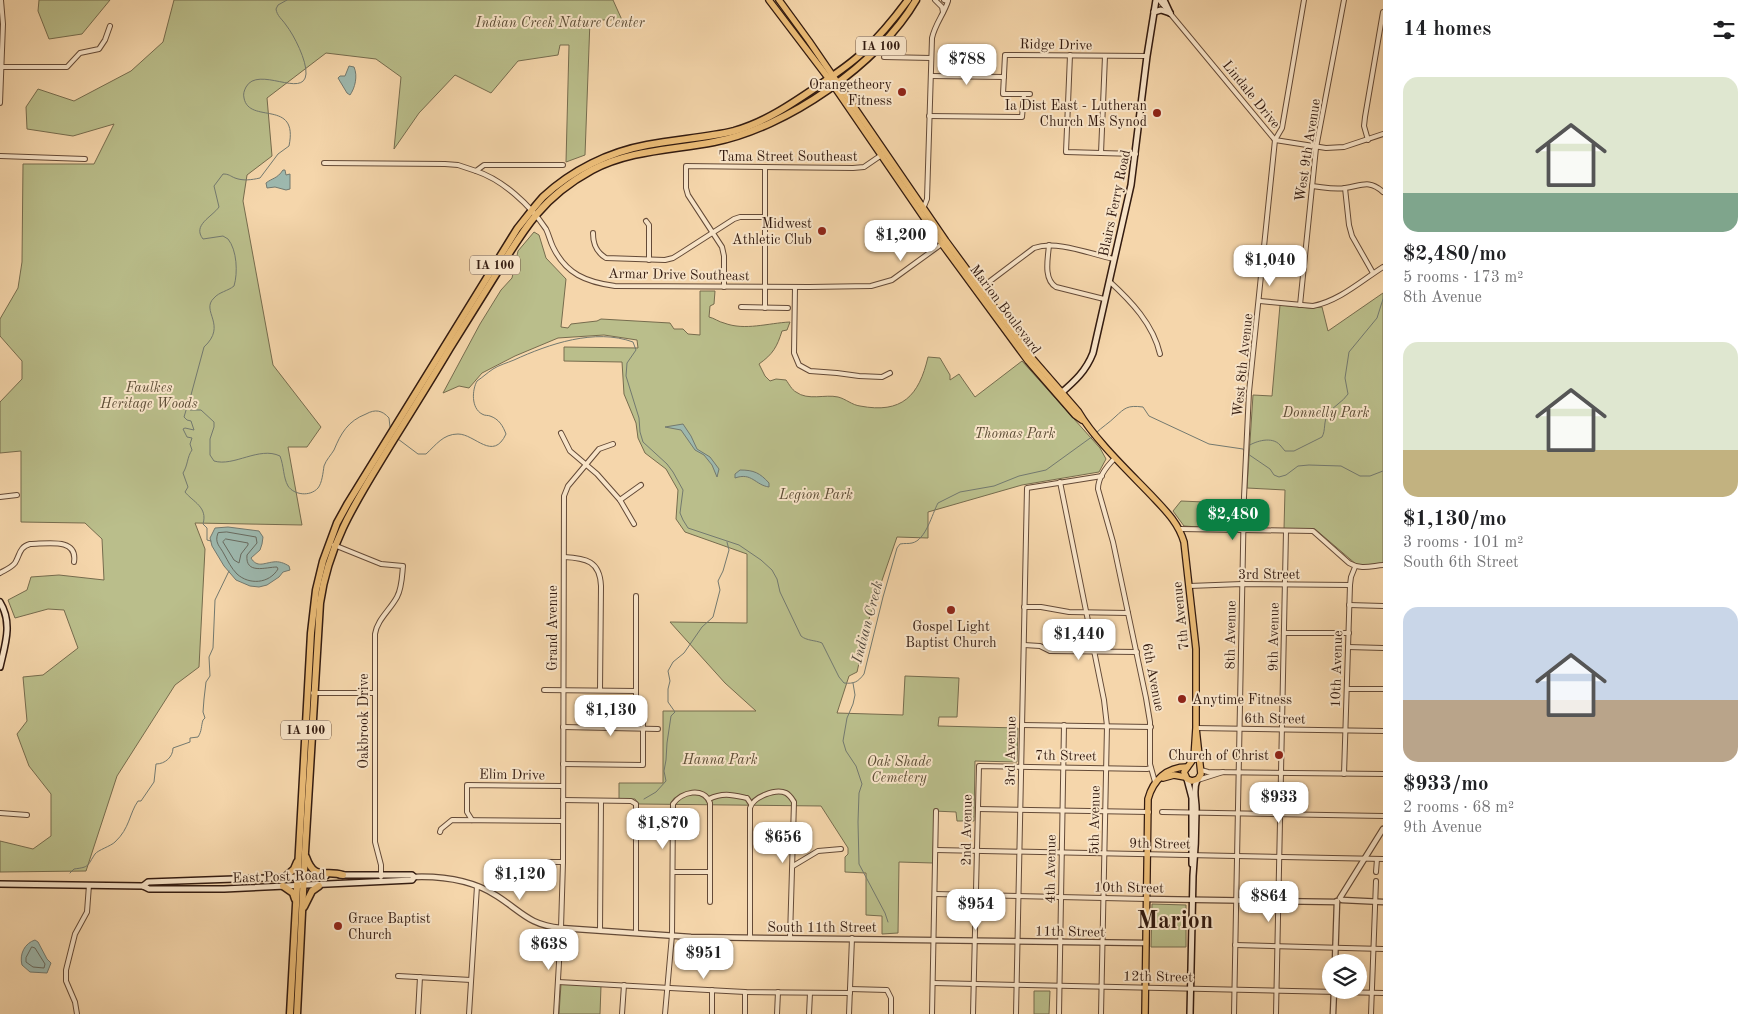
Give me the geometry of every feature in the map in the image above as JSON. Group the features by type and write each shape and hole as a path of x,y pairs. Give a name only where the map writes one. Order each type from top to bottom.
{"highway":[{"name":"IA 100","path":"300,877 305,852 314,602 318,580 332,544 377,462 542,198 578,171 608,155 641,146 711,136 735,130 776,114 831,78 862,54 908,0"},
{"name":"IA 100","path":"534,213 569,184 606,164 630,155 736,137 781,117 835,84 867,60 884,44 916,0"},
{"name":"IA 100","path":"297,1014 302,911 298,859 311,693"},
{"path":"305,852 311,869 316,872 343,875"},
{"path":"285,877 294,869 298,859"},
{"path":"283,886 294,895 296,901"},
{"name":"IA 100","path":"290,1014 296,901 300,886"},
{"path":"302,911 309,896 319,886"}],"main road":[{"path":"769,0 831,78"},
{"path":"779,0 883,155"},
{"name":"Blairs Ferry Road","path":"1060,394 1088,366 1093,353 1131,185 1147,56 1154,12 1158,0"},
{"path":"1164,0 1170,13"},
{"path":"1154,12 1161,10 1170,13"},
{"name":"Marion Boulevard","path":"883,155 922,210"},
{"name":"Marion Boulevard","path":"883,155 979,290 1060,394 1078,411 1084,421 1116,458 1164,508"},
{"name":"7th Avenue","path":"1164,508 1180,529 1184,542 1197,665 1196,752 1199,768"},
{"path":"0,602 6,616 8,628 0,665"},
{"path":"1194,813 1192,794 1184,772 1196,752"},
{"path":"1144,1014 1149,794 1159,779 1171,770 1194,765 1199,768 1200,774 1194,789 1190,1014"},
{"path":"1159,779 1171,775 1191,781 1197,780"},
{"name":"East Post Road","path":"143,886 148,882 343,875 412,875 414,877"},
{"name":"East Post Road","path":"0,884 143,886 149,889 186,889 319,886 412,880 414,877"}],"street":[{"path":"0,103 3,24 1,0"},
{"path":"935,0 942,7 944,14"},
{"path":"922,210 927,199 931,58 934,30 944,14 948,1 944,0"},
{"name":"Lindale Drive","path":"1158,0 1275,140 1318,146 1344,147 1383,134"},
{"name":"West 8th Avenue","path":"1244,497 1249,392 1260,301 1275,140 1282,128 1304,0"},
{"name":"West 9th Avenue","path":"1300,305 1316,148 1318,146 1344,0"},
{"path":"1368,140 1364,126 1365,117 1383,12"},
{"path":"0,67 67,67 80,53 99,49 105,40 110,26"},
{"name":"Ridge Drive","path":"1024,95 1003,94 1005,55 1147,56"},
{"path":"1070,55 1066,152 1136,154"},
{"path":"1101,153 1105,56"},
{"path":"884,58 931,58"},
{"path":"931,76 1004,77"},
{"path":"929,116 1020,118 1024,115 1024,95 1030,94"},
{"name":"Tama Street Southeast","path":"712,232 688,195 686,188 686,166 864,167 883,155"},
{"path":"0,156 85,160"},
{"path":"324,163 445,164 458,166 476,171 500,183 534,213"},
{"path":"476,171 484,165 563,165"},
{"path":"765,167 765,308"},
{"path":"1312,186 1345,188 1370,184 1377,186 1383,192"},
{"path":"1345,188 1348,219 1352,236 1373,273"},
{"path":"918,202 925,197 927,190"},
{"name":"Armar Drive Southeast","path":"534,213 547,232 561,262 581,278 615,286 871,286 892,280 944,242"},
{"path":"593,233 595,246 601,255 606,258 649,260 673,258 734,219 765,217"},
{"path":"646,221 649,226 649,260"},
{"path":"712,232 724,252 724,287"},
{"path":"1049,244 1047,273 1051,284 1056,287 1104,299"},
{"path":"979,290 1034,248 1049,244 1114,260"},
{"path":"1260,301 1313,306 1329,302 1383,267"},
{"path":"1109,281 1147,322 1154,334 1160,354"},
{"path":"795,287 794,353 800,365 810,371 837,372 859,376 882,377 890,373"},
{"path":"741,308 788,308"},
{"path":"561,433 570,451 597,474 620,500 634,524"},
{"name":"Grand Avenue","path":"556,1014 563,862 565,491 600,449 613,444"},
{"path":"1060,482 1102,476 1116,458"},
{"name":"6th Avenue","path":"1102,476 1098,482 1098,489 1114,542 1137,652 1150,727 1151,768 1159,779"},
{"name":"3rd Avenue","path":"1016,1014 1027,488 1060,482"},
{"name":"5th Avenue","path":"1060,482 1107,726 1101,1014"},
{"path":"620,500 641,485"},
{"path":"0,497 17,495"},
{"name":"8th Avenue","path":"1234,1014 1244,497"},
{"path":"1180,529 1315,532 1349,564 1355,567 1368,568 1383,565"},
{"name":"9th Avenue","path":"1276,1014 1286,531"},
{"path":"0,573 10,568 21,550 30,544 66,544 74,552 74,562"},
{"name":"Oakbrook Drive","path":"332,544 381,564 403,566 397,597 375,630 375,846 381,865 382,882"},
{"path":"564,557 584,559 596,567 599,572 601,586 600,690"},
{"name":"10th Avenue","path":"1344,774 1350,585 1355,567"},
{"name":"3rd Street","path":"1189,586 1242,584 1350,585"},
{"path":"563,764 644,765 642,716 636,706 636,596"},
{"path":"1349,605 1383,606"},
{"path":"1024,607 1128,613"},
{"path":"1284,633 1348,633"},
{"path":"1024,645 1040,646 1050,651 1137,652"},
{"path":"1348,647 1383,648"},
{"path":"1347,689 1383,689"},
{"path":"544,690 636,691"},
{"path":"311,693 374,694"},
{"path":"1022,724 1150,727"},
{"name":"4th Avenue","path":"1059,1014 1064,725"},
{"path":"563,727 658,729"},
{"name":"6th Street","path":"1196,728 1383,731"},
{"name":"7th Street","path":"979,766 1106,769 1151,768"},
{"name":"2nd Avenue","path":"973,1014 979,766"},
{"path":"1151,768 1159,779"},
{"path":"1199,768 1208,772 1383,774"},
{"path":"1197,780 1225,772"},
{"name":"Elim Drive","path":"472,820 467,812 467,784 563,786"},
{"path":"751,804 758,798 780,791 785,792 794,802 790,937"},
{"path":"665,1014 672,935 673,804 683,795 702,793 709,799 710,902"},
{"path":"709,799 723,794 731,794 747,798 751,804 750,938"},
{"path":"563,800 632,801 636,804 636,933"},
{"path":"600,801 600,930"},
{"path":"978,809 1149,812"},
{"path":"932,1014 936,811"},
{"path":"1162,812 1383,816"},
{"path":"0,813 26,815"},
{"path":"440,832 452,820 563,821"},
{"path":"1335,954 1337,916 1340,901 1383,830"},
{"path":"793,866 818,852 841,850"},
{"name":"9th Street","path":"936,850 1383,859"},
{"path":"1376,872 1377,859"},
{"path":"516,862 563,862"},
{"path":"672,872 710,872"},
{"name":"East Post Road","path":"414,877 448,878 477,886 497,896 533,922 542,926 561,928"},
{"path":"1371,1014 1376,881"},
{"path":"77,1014 75,1002 66,981 66,970 75,934 87,912 88,885"},
{"path":"469,1014 477,886"},
{"name":"10th Street","path":"934,894 1383,902"},
{"name":"South 11th Street","path":"561,928 691,937 934,940"},
{"path":"849,1014 852,938"},
{"name":"11th Street","path":"934,940 1146,943"},
{"path":"1235,945 1383,949"},
{"path":"398,976 471,980"},
{"path":"418,1014 420,977"},
{"path":"558,982 745,992 810,993 887,990 891,998 891,1014"},
{"name":"12th Street","path":"933,983 1322,991"},
{"path":"622,1014 624,985"},
{"path":"712,990 712,1014"},
{"path":"745,992 745,1014"},
{"path":"777,1014 778,992"},
{"path":"810,993 810,1014"},
{"name":"12th Street","path":"1367,993 1383,993"},
{"path":"1333,1014 1334,999"}],"green space":[{"path":"39,0 110,0 82,34 49,39 38,11"},
{"path":"174,0 613,0 622,20 590,20 585,155 566,162 569,45 560,45 558,55 518,61 491,93 455,75 419,113 394,149 401,77 376,59 326,53 267,98 272,156 247,175 243,201 273,365 321,427 307,447 288,447 302,525 195,523 205,549 199,667 175,685 117,776 86,871 0,872 0,841 33,849 51,836 51,794 29,766 17,734 27,721 23,677 43,675 78,648 64,610 48,609 15,618 8,600 27,590 31,577 59,575 104,580 102,539 85,523 21,522 21,451 0,453 0,402 22,379 22,361 0,336 0,319 18,288 22,262 23,164 94,164 114,124 73,136 27,129 26,107 38,89 74,101 131,71 163,42"},
{"path":"534,232 539,235 546,258 566,279 561,327 568,328 571,324 601,319 670,323 674,329 683,329 688,334 700,335 700,291 715,291 714,304 710,306 709,317 720,322 748,326 790,322 787,330 782,331 774,350 759,364 770,381 776,379 786,380 801,395 811,397 833,396 857,405 875,408 898,404 914,392 928,357 940,358 950,375 950,380 959,374 975,397 1022,361 1100,448 1106,459 1099,472 1022,485 928,512 928,538 897,537 870,615 857,672 849,676 837,713 903,715 905,676 959,678 957,717 939,717 938,726 1018,728 1017,762 975,761 974,821 957,821 956,812 934,811 933,863 899,862 898,933 882,934 882,916 866,915 866,873 845,872 845,857 848,854 848,848 821,806 639,804 635,799 619,799 619,783 663,783 663,711 756,711 725,683 670,622 747,623 747,554 685,532 676,519 678,490 666,469 645,453 638,438 636,423 624,394 622,362 564,361 564,347 638,348 637,340 604,335 558,338 515,356 482,373 469,388 459,386 443,393 480,324 501,290 512,278 518,251"},
{"name":"Donnelly Park","path":"1383,293 1383,564 1357,565 1315,529 1284,529 1285,490 1247,488 1253,395 1272,396 1280,305 1310,308 1322,307 1328,331"},
{"path":"1181,501 1204,502 1212,516 1212,528 1184,526 1173,511"},
{"path":"1152,904 1186,905 1186,947 1151,947"},
{"path":"561,984 601,986 600,1014 559,1014"},
{"path":"1034,991 1050,991 1049,1014 1034,1014"}],"water":[{"path":"349,66 354,67 356,74 355,85 350,95 338,78 345,76"},
{"path":"285,170 286,175 290,174 290,189 267,188 266,183 277,177"},
{"path":"683,424 697,449 710,457 719,469 717,477 712,465 704,455 695,450 681,430 665,427"},
{"path":"740,470 753,471 760,474 769,483 769,487 750,478 735,478 735,474"},
{"path":"228,527 259,531 263,537 262,544 260,550 251,558 253,561 261,564 281,562 289,566 290,570 283,572 267,585 259,587 250,586 236,580 224,566 212,546 210,538 215,528"},
{"path":"35,940 51,963 47,973 30,972 22,965 21,957 24,950 31,941"}],"waterway":[{"name":"Indian Creek","path":"287,0 278,5 276,9 293,35 302,55 306,69 303,81 297,83 260,79 252,81 244,91 244,98 248,106 255,110 272,114 287,122 290,131 289,146 278,154 260,178 241,180 223,174 214,186 219,207 201,225 200,234 203,239 223,236 228,239 235,255 236,275 234,286 216,296 211,303 210,308 214,332 204,347 188,406 190,410 201,410 214,422 210,439 210,455 214,461 230,461 264,453 280,456 288,486 302,494 311,493 318,488 326,462 342,433 354,420 369,412 378,411 384,413 389,418 390,427"},
{"path":"1248,446 1255,442 1268,440 1277,442 1285,451 1294,451 1322,437 1328,414 1348,394 1345,378 1349,352 1377,318 1383,299"},
{"name":"Indian Creek","path":"398,439 418,454 426,454 440,441 453,434 464,435 484,444 495,446 501,442 506,434 496,419 483,415 476,408 474,389 477,381 498,366 542,348 572,340 603,337 633,342 636,350 627,363 626,376 639,418 640,432 643,442 667,464 683,490 680,513 688,528 739,545 772,570 777,579 780,592 801,636 822,643 839,677 844,683 853,683 864,674 897,548 900,544 912,543 921,537 938,503 960,492 994,486 1019,476 1046,470 1093,436"},
{"name":"Indian Creek","path":"1096,433 1124,409 1133,406 1143,407 1149,416 1209,444 1243,449 1245,452"},
{"path":"187,407 184,417 191,421 194,430 183,429 187,437 192,438 190,444 192,450 183,473 188,487 185,492 202,509 203,524 207,528 207,540 211,541"},
{"name":"Indian Creek","path":"1248,454 1279,477 1286,475 1298,466 1309,465 1341,466 1360,476 1370,476 1383,471"},
{"path":"644,799 656,792 666,781 664,771 667,743 671,716 675,712 668,702 670,681 668,671 673,662 684,653 702,627 713,617 720,590 718,581 729,550 727,542"},
{"path":"70,873 74,869 83,868 88,865 97,852 113,844 120,837 138,801 141,801 154,782 156,764 168,759 172,754 173,748 190,742 190,738 198,737 205,718 203,712 206,682 210,676 209,657 213,648 215,600 229,571"},
{"path":"853,683 855,695 847,718 843,741 846,751 856,766 862,784 859,793 859,864 888,922"},
{"path":"542,882 555,882 555,868"}],"place":[{"name":"Orangetheory Fitness","path":"902,92"},
{"name":"Ia Dist East - Lutheran Church Ms Synod","path":"1157,113"},
{"name":"Midwest Athletic Club","path":"822,231"},
{"name":"Gospel Light Baptist Church","path":"951,610"},
{"name":"Anytime Fitness","path":"1182,699"},
{"name":"Church of Christ","path":"1279,755"},
{"name":"Grace Baptist Church","path":"338,926"}],"district":[{"name":"Marion","path":"1175,920"}],"park label":[{"name":"Indian Creek Nature Center","path":"560,22"},
{"name":"Faulkes Heritage Woods","path":"149,396"},
{"name":"Thomas Park","path":"1015,433"},
{"name":"Legion Park","path":"816,494"},
{"name":"Hanna Park","path":"720,759"},
{"name":"Oak Shade Cemetery","path":"899,770"}]}
